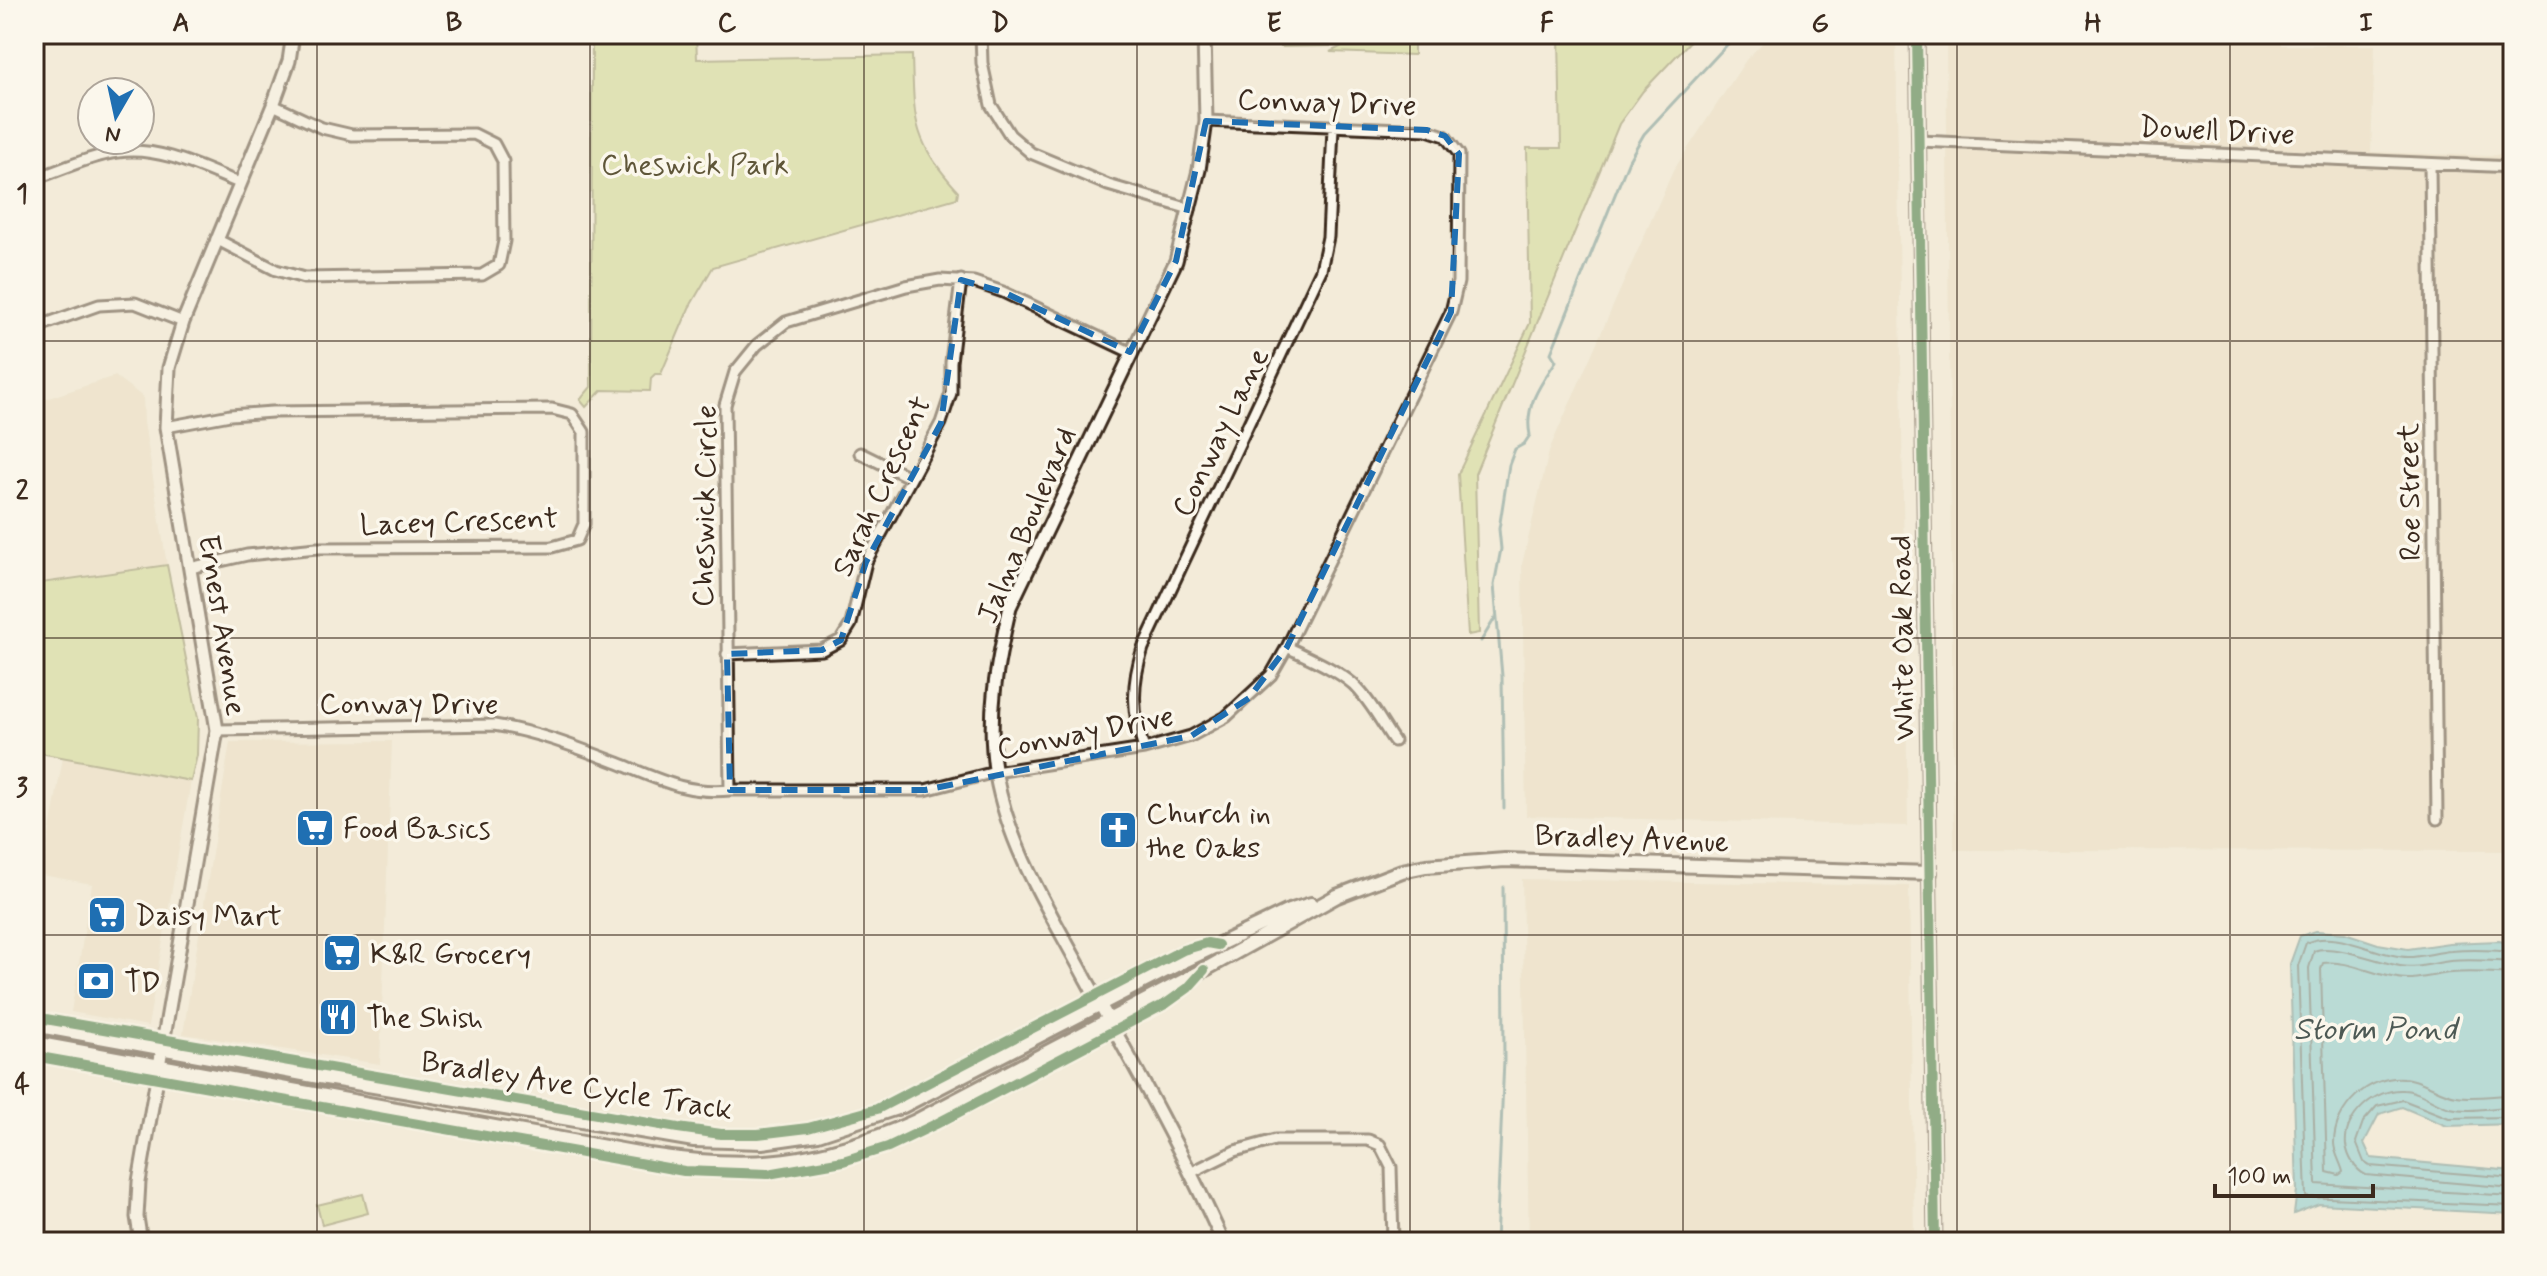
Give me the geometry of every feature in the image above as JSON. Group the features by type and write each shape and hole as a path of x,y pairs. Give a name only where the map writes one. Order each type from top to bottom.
{"main road":[{"name":"Bradley Avenue","path":"34,1025 694,1140 762,1142 833,1130 903,1106 1186,960 1289,911 1402,871 1480,860 1930,873"},
{"name":"Bradley Avenue","path":"34,1043 675,1159 775,1163 869,1142 914,1122 1337,896"}],"street":[{"name":"Ernest Avenue","path":"141,1242 137,1217 139,1182 217,730 166,427 169,368 183,322 273,105 289,61 293,34"},
{"path":"981,34 982,63 991,105 1010,135 1020,144 1031,153 1108,185 1190,209"},
{"name":"Jalna Boulevard","path":"1204,34 1206,121 1190,209 1176,261 1010,607 998,658 991,709 995,772 1003,807 1020,854 1190,1173 1223,1242"},
{"name":"White Oak Road","path":"1917,34 1935,1242"},
{"path":"216,239 276,270 304,278 482,275 499,265 504,241 503,161 494,144 474,134 352,135 322,128 273,105"},
{"name":"Conway Drive","path":"217,730 494,725 560,742 659,780 704,793 730,790 925,790 995,772 1144,749 1191,736 1226,717 1271,675 1287,647 1451,312 1458,282 1459,154 1445,136 1427,130 1206,121"},
{"name":"Conway Lane","path":"1144,749 1134,704 1134,675 1143,648 1321,270 1328,237 1333,128"},
{"name":"Dowell Drive","path":"1919,141 2513,167"},
{"path":"34,179 119,152 156,153 183,160 239,183"},
{"name":"Roe Street","path":"2430,164 2437,819"},
{"name":"Cheswick Circle","path":"730,790 725,405 735,372 757,345 786,322 906,286 961,280 1003,292 1130,352"},
{"name":"Sarah Crescent","path":"727,654 822,650 841,640 851,624 866,562 941,423 951,393 951,362 961,280"},
{"path":"34,328 99,305 135,303 183,322"},
{"name":"Lacey Crescent","path":"166,427 230,415 272,412 552,409 572,414 584,432 584,524 577,540 552,547 317,548 247,555 190,568"},
{"path":"860,453 911,478"},
{"path":"1287,647 1353,684 1394,741"},
{"path":"1190,1173 1235,1151 1275,1140 1368,1140 1380,1145 1391,1167 1393,1242"}],"highlighted area":[{"path":"1206,121 1427,130 1445,136 1459,154 1451,312 1287,647 1249,698 1191,736 925,790 730,790 727,654 822,650 841,640 866,562 941,423 961,280 1003,292 1130,352 1176,261"}],"shaded area":[{"path":"1771,34 1896,34 1908,826 1526,816 1522,564 1550,448 1673,171 1746,60"},
{"path":"1946,34 2281,34 2281,45 2375,45 2371,152 2491,156 2513,151 2513,851 1954,850"},
{"path":"115,376 143,397 144,422 167,565 34,584 34,403"},
{"path":"392,741 380,1064 183,1034 230,742"},
{"path":"63,757 191,781 148,1026 71,1012 92,884 42,875"},
{"path":"1522,879 1909,886 1914,1242 1529,1242"}],"green space":[{"name":"Cheswick Park","path":"592,34 696,34 697,59 912,55 918,129 932,158 958,191 957,198 713,267 689,308 661,374 651,378 650,391 602,390 586,407 580,400 591,387"},
{"path":"1280,34 1360,34 1337,46 1280,47"},
{"path":"1366,34 1414,34 1414,55 1330,52"},
{"path":"1559,34 1697,34 1643,91 1619,124 1475,474 1479,633 1468,635 1458,474 1530,323 1527,148 1561,148"},
{"path":"167,565 198,718 197,755 191,781 34,752 34,584"},
{"path":"363,1194 368,1213 322,1225 317,1205"}],"water":[{"name":"Storm Pond","path":"2316,931 2345,933 2378,944 2408,949 2449,943 2499,941 2513,944 2513,1124 2447,1126 2402,1107 2379,1114 2364,1143 2371,1158 2513,1171 2513,1214 2319,1204 2294,1214 2297,1190 2290,964 2300,936"}],"waterway":[{"path":"1504,808 1502,676 1494,585 1501,549 1499,529 1509,465 1515,449 1524,444 1530,435 1532,405 1556,361 1551,353 1629,160 1644,134 1737,34"},
{"path":"1481,641 1495,618"},
{"path":"1496,1242 1504,1060 1503,887"}],"cycle path":[{"path":"1917,34 1935,1242"},
{"name":"Bradley Ave Cycle Track","path":"34,1017 678,1128 721,1134 758,1134 808,1128 877,1109 1183,950 1207,943 1218,945"},
{"path":"34,1056 684,1171 768,1174 843,1161 888,1147 1167,1003 1188,988 1204,970"}],"place":[{"name":"Food Basics","path":"315,828"},
{"name":"Church in the Oaks","path":"1118,830"},
{"name":"Daisy Mart","path":"107,915"},
{"name":"K&R Grocery","path":"342,953"},
{"name":"TD","path":"96,981"},
{"name":"The Shish","path":"338,1017"}]}
